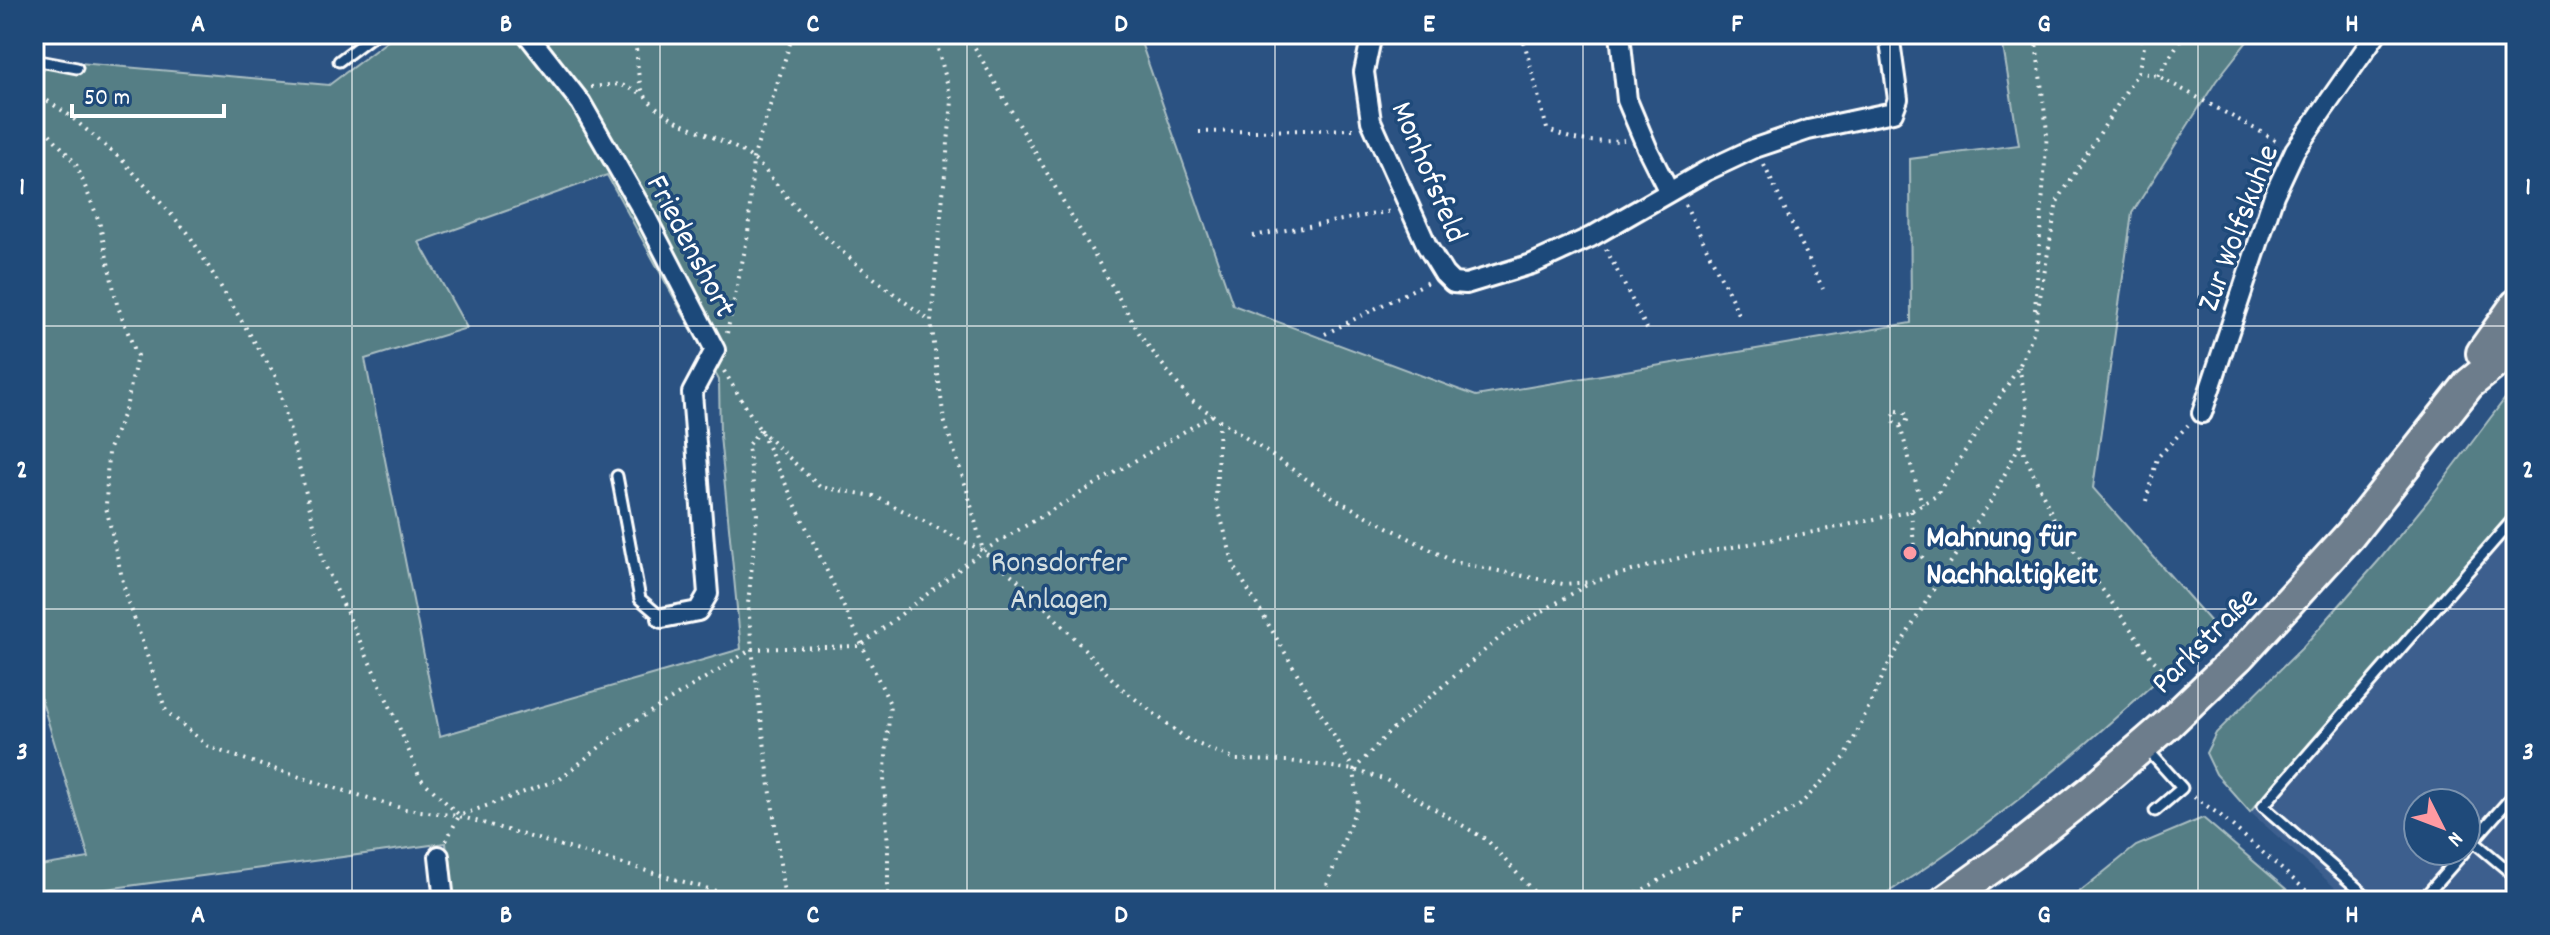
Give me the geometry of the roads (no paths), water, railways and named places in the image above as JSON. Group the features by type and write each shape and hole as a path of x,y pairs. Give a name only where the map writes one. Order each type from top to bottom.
{"main road":[{"name":"Parkstraße","path":"2469,384 2480,356 2516,305"},
{"name":"Parkstraße","path":"1945,901 2055,820 2205,690 2285,608 2350,535 2469,384 2495,363 2516,338"}],"street":[{"name":"Friedenshort","path":"527,34 574,93 644,213 715,350 692,393 708,594 698,611 662,618"},
{"name":"Monhofsfeld","path":"1372,34 1364,72 1374,129 1409,208 1444,274 1453,283 1466,284 1532,264 1597,233 1731,158 1755,148 1808,130 1893,112 1898,99 1889,34"},
{"path":"1620,34 1627,100 1643,138 1673,190"},
{"name":"Zur Wolfskuhle","path":"2202,413 2274,195 2295,150 2376,34"},
{"path":"439,856 444,901"}],"lane":[{"path":"339,61 375,34"},
{"path":"34,60 77,68"},
{"path":"617,476 640,599 662,618"},
{"path":"2372,901 2263,806 2516,516"},
{"path":"2144,746 2182,788 2155,811"},
{"path":"2482,831 2516,792"},
{"path":"2482,856 2516,877"},
{"path":"2421,901 2451,867"}],"place":[{"name":"Mahnung für Nachhaltigkeit","path":"1910,553"}],"park label":[{"name":"Ronsdorfer Anlagen","path":"1059,578"}]}
